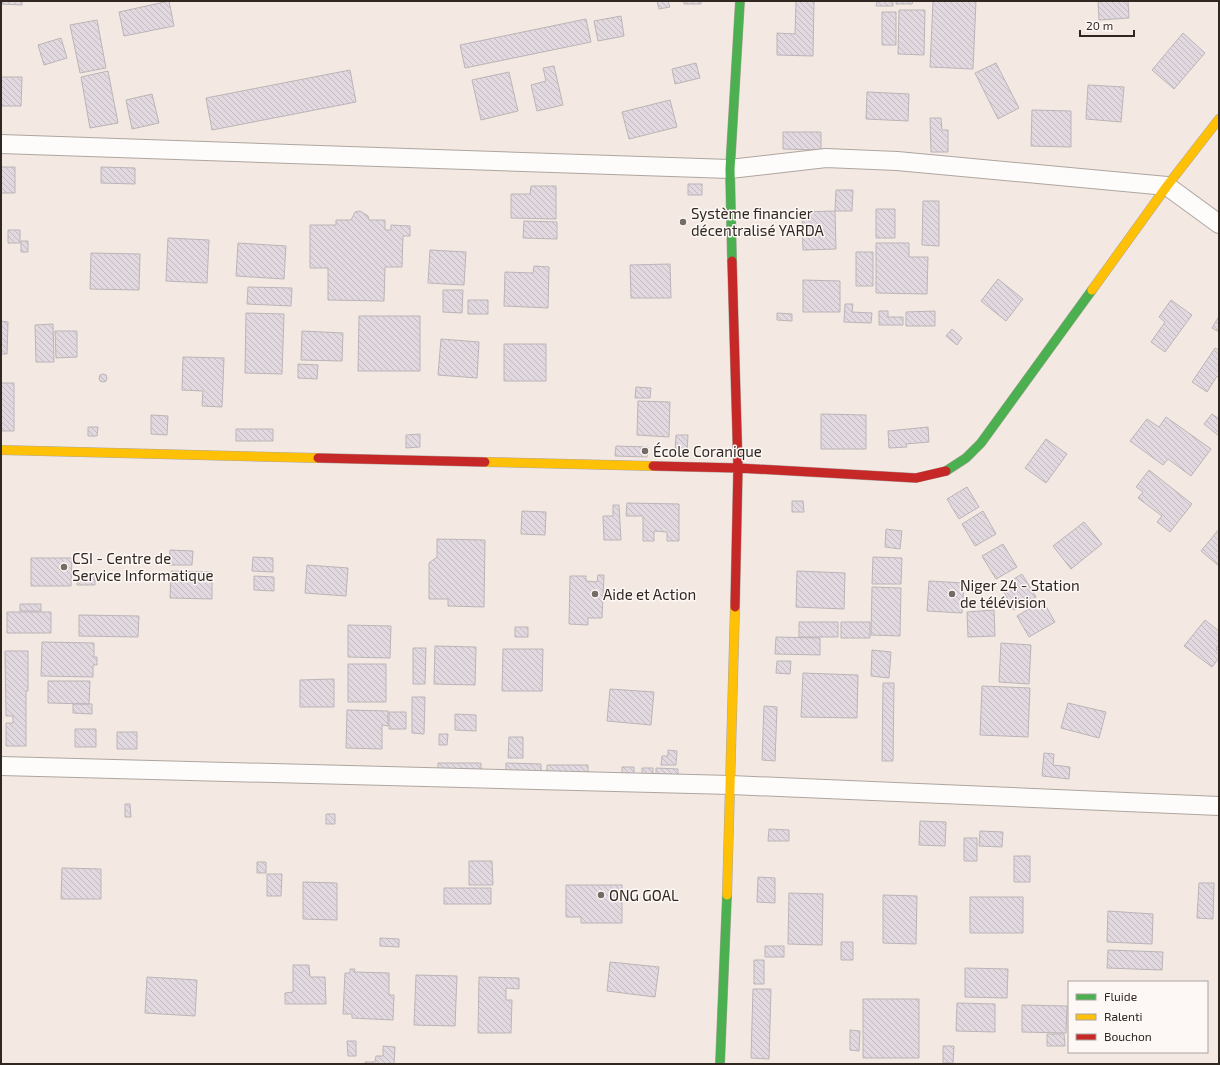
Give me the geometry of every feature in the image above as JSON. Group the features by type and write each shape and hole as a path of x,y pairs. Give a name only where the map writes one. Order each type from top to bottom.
{"street":[{"path":"720,1064 731,785 738,468 730,169 740,1"},
{"path":"1,450 738,468 916,478 944,472 966,458 981,442 1167,186 1219,119"},
{"path":"1,144 730,169 826,158 897,161 1167,186 1219,224"},
{"path":"1,766 731,785 1219,806"}],"building":[{"path":"1,1 22,1 22,5 1,4"},
{"path":"169,1 174,26 124,36 119,12"},
{"path":"657,1 668,1 670,7 659,9"},
{"path":"684,1 701,1 701,4 684,4"},
{"path":"796,1 814,1 813,56 777,55 777,33 795,34"},
{"path":"877,1 893,1 893,6 876,6"},
{"path":"896,1 913,1 912,4 896,4"},
{"path":"933,1 976,1 973,69 930,67"},
{"path":"1098,1 1128,1 1129,18 1099,20"},
{"path":"899,10 925,10 924,55 898,54"},
{"path":"882,12 896,12 896,45 882,45"},
{"path":"621,16 624,36 598,41 594,21"},
{"path":"586,19 591,42 465,68 460,45"},
{"path":"97,20 106,68 80,73 70,25"},
{"path":"1183,33 1205,53 1174,89 1152,70"},
{"path":"61,38 67,58 44,65 38,45"},
{"path":"696,63 700,78 675,84 672,69"},
{"path":"996,63 1019,108 998,119 975,73"},
{"path":"554,66 563,105 537,111 531,85 546,81 543,68"},
{"path":"350,70 356,102 212,130 206,98"},
{"path":"108,71 118,123 90,128 81,77"},
{"path":"509,72 518,111 481,120 472,80"},
{"path":"1,77 22,77 21,106 1,106"},
{"path":"1088,85 1124,87 1121,122 1086,119"},
{"path":"867,92 909,94 908,121 866,119"},
{"path":"152,94 159,123 132,129 126,100"},
{"path":"670,100 677,127 629,139 622,112"},
{"path":"1032,110 1071,111 1071,147 1031,146"},
{"path":"930,118 941,118 942,130 948,130 948,152 931,152"},
{"path":"783,132 821,132 821,150 783,149"},
{"path":"1,167 15,167 15,193 1,193"},
{"path":"101,167 135,168 135,184 101,183"},
{"path":"688,184 702,184 702,195 688,195"},
{"path":"531,186 556,186 556,219 511,218 511,194 530,194"},
{"path":"836,190 853,190 852,211 835,211"},
{"path":"923,201 939,201 939,246 922,245"},
{"path":"876,209 895,209 895,238 876,238"},
{"path":"360,211 368,216 369,220 385,220 385,230 391,230 391,225 410,226 410,236 403,236 402,267 385,267 384,301 328,300 328,268 310,268 310,225 336,225 336,220 351,220 355,212"},
{"path":"835,211 836,249 803,250 802,212"},
{"path":"524,221 557,222 557,239 523,238"},
{"path":"8,230 20,230 20,243 8,243"},
{"path":"168,238 209,240 207,283 166,281"},
{"path":"21,241 28,241 28,252 21,252"},
{"path":"238,243 286,246 284,279 236,276"},
{"path":"876,243 909,243 909,257 928,257 927,294 876,293"},
{"path":"430,250 466,252 464,285 428,283"},
{"path":"856,252 873,252 873,286 856,286"},
{"path":"91,253 140,254 139,290 90,289"},
{"path":"670,264 671,298 631,298 630,265"},
{"path":"534,266 549,267 548,308 504,306 505,272 533,273"},
{"path":"998,279 1023,299 1006,321 981,301"},
{"path":"803,280 840,281 840,312 803,312"},
{"path":"248,287 292,288 291,306 247,304"},
{"path":"443,290 463,290 462,313 443,312"},
{"path":"468,300 488,300 488,314 468,314"},
{"path":"1171,300 1192,315 1165,352 1151,342 1165,322 1159,317"},
{"path":"845,304 853,304 852,312 872,313 871,323 844,322"},
{"path":"879,311 888,311 888,317 903,317 903,325 879,325"},
{"path":"935,311 935,326 906,326 906,312"},
{"path":"246,313 284,314 282,374 245,373"},
{"path":"777,313 792,314 792,321 777,320"},
{"path":"359,316 420,316 420,371 358,371"},
{"path":"1219,316 1219,332 1212,328"},
{"path":"1,321 8,322 7,354 1,354"},
{"path":"53,324 54,362 36,362 35,325"},
{"path":"952,329 962,338 957,345 946,336"},
{"path":"55,331 77,331 77,357 56,358"},
{"path":"302,331 343,333 342,361 301,360"},
{"path":"441,339 479,342 477,378 438,375"},
{"path":"504,344 546,344 546,381 504,381"},
{"path":"1215,348 1219,350 1219,378 1217,376 1207,392 1192,382"},
{"path":"183,357 224,358 222,407 202,406 203,391 182,390"},
{"path":"298,364 318,365 317,379 298,378"},
{"path":"103,374 106,375 106,381 103,382 100,381 99,378 100,375"},
{"path":"1,383 14,383 14,431 1,431"},
{"path":"636,387 651,388 650,398 635,398"},
{"path":"638,401 670,402 669,437 637,435"},
{"path":"821,414 866,415 866,449 821,449"},
{"path":"1212,414 1219,419 1219,436 1204,424"},
{"path":"151,415 168,416 167,435 151,434"},
{"path":"1166,417 1211,449 1191,476 1168,459 1163,465 1130,441 1147,419 1159,427"},
{"path":"88,427 98,427 97,436 88,436"},
{"path":"928,427 929,442 906,444 907,447 889,448 888,431"},
{"path":"236,429 273,429 273,441 236,441"},
{"path":"420,434 420,447 406,448 406,435"},
{"path":"676,435 688,435 687,452 675,451"},
{"path":"1046,439 1067,454 1046,483 1025,468"},
{"path":"616,446 648,447 647,457 615,456"},
{"path":"1149,470 1192,504 1170,532 1157,522 1162,516 1138,498 1143,492 1136,487"},
{"path":"967,487 979,507 959,519 947,499"},
{"path":"792,501 803,501 804,512 792,512"},
{"path":"627,503 679,504 679,541 667,541 667,532 654,531 654,541 643,541 643,516 626,516"},
{"path":"613,505 619,505 621,540 604,540 603,516 613,516"},
{"path":"522,511 546,512 545,535 521,534"},
{"path":"983,511 996,534 975,546 962,524"},
{"path":"1084,522 1102,544 1071,569 1053,546"},
{"path":"886,529 902,531 900,549 885,547"},
{"path":"1219,529 1219,566 1201,551"},
{"path":"437,539 485,540 484,607 448,606 448,599 429,599 429,563 437,557"},
{"path":"1003,544 1017,567 996,579 982,556"},
{"path":"170,550 193,551 192,565 169,565"},
{"path":"253,557 273,558 273,572 252,571"},
{"path":"873,557 902,558 901,584 872,584"},
{"path":"31,558 72,558 71,586 31,586"},
{"path":"307,565 348,568 346,596 305,593"},
{"path":"171,571 212,572 212,599 170,598"},
{"path":"797,571 845,573 844,609 796,607"},
{"path":"1022,574 1036,597 1014,610 1001,587"},
{"path":"77,575 95,575 95,585 77,585"},
{"path":"598,575 604,575 602,618 588,618 588,625 569,624 570,576 586,576 586,581 597,582"},
{"path":"254,576 274,577 274,591 254,590"},
{"path":"929,581 964,583 962,613 927,611"},
{"path":"872,587 901,588 900,636 871,635"},
{"path":"1043,601 1055,622 1029,637 1017,616"},
{"path":"20,604 41,604 41,611 20,611"},
{"path":"994,610 995,636 968,637 967,612"},
{"path":"7,612 51,612 51,633 7,633"},
{"path":"79,615 139,616 138,637 79,636"},
{"path":"1205,620 1219,631 1219,645 1216,649 1219,651 1219,658 1212,667 1184,646"},
{"path":"799,622 838,622 838,637 799,637"},
{"path":"841,622 870,622 870,638 841,638"},
{"path":"348,625 391,626 390,658 348,657"},
{"path":"515,627 528,627 528,637 515,637"},
{"path":"776,637 820,638 820,655 775,654"},
{"path":"42,642 94,643 94,657 97,657 97,665 93,665 93,677 41,676"},
{"path":"1001,643 1031,645 1029,684 999,682"},
{"path":"435,646 476,647 475,685 434,684"},
{"path":"413,648 426,648 425,684 413,684"},
{"path":"503,649 543,649 542,691 502,691"},
{"path":"872,650 891,652 889,678 871,676"},
{"path":"5,651 28,651 26,746 6,746 6,723 13,723 13,716 6,716"},
{"path":"777,661 791,661 790,674 776,673"},
{"path":"348,664 386,664 386,702 348,702"},
{"path":"803,673 858,675 857,718 801,717"},
{"path":"334,679 334,707 300,707 300,680"},
{"path":"48,681 90,681 89,704 48,703"},
{"path":"883,683 894,683 893,761 882,761"},
{"path":"982,686 1030,688 1028,737 980,735"},
{"path":"610,689 654,692 651,725 607,721"},
{"path":"412,697 425,697 424,734 412,733"},
{"path":"1068,703 1106,712 1099,738 1061,728"},
{"path":"73,704 92,704 92,714 73,713"},
{"path":"764,706 777,707 775,761 762,760"},
{"path":"347,710 388,711 388,726 382,725 382,749 346,748"},
{"path":"389,712 406,712 406,729 389,729"},
{"path":"455,714 476,715 476,731 455,730"},
{"path":"75,729 96,729 96,747 75,747"},
{"path":"117,732 137,732 137,749 117,749"},
{"path":"439,734 448,734 447,745 439,745"},
{"path":"509,737 523,737 523,758 508,758"},
{"path":"668,750 677,751 676,765 661,765 662,756 668,756"},
{"path":"1044,753 1054,754 1053,765 1070,767 1069,779 1042,776"},
{"path":"438,763 481,763 481,776 438,775"},
{"path":"506,763 541,764 541,776 506,776"},
{"path":"547,765 588,765 588,780 547,779"},
{"path":"622,767 634,767 634,776 622,776"},
{"path":"642,768 653,768 653,777 642,777"},
{"path":"656,768 678,769 678,781 656,781"},
{"path":"125,804 130,804 131,817 125,817"},
{"path":"326,814 335,814 335,824 326,824"},
{"path":"920,821 946,822 945,846 919,845"},
{"path":"769,829 789,830 789,841 768,841"},
{"path":"980,831 1003,832 1002,847 979,846"},
{"path":"964,838 977,838 977,861 964,861"},
{"path":"1014,856 1030,856 1030,882 1014,882"},
{"path":"469,861 492,861 493,885 469,885"},
{"path":"257,862 266,862 266,873 257,873"},
{"path":"62,868 101,869 101,899 61,899"},
{"path":"267,874 282,874 281,896 267,896"},
{"path":"758,877 775,878 775,903 757,902"},
{"path":"303,882 337,883 337,920 303,919"},
{"path":"1199,883 1214,883 1213,919 1197,918"},
{"path":"566,885 622,885 622,923 581,923 581,917 566,917"},
{"path":"444,888 491,888 491,904 444,904"},
{"path":"789,893 823,894 822,945 788,944"},
{"path":"883,895 917,896 916,944 883,943"},
{"path":"970,897 1023,897 1023,933 970,933"},
{"path":"1108,911 1153,914 1152,944 1107,942"},
{"path":"380,938 399,939 399,947 380,946"},
{"path":"841,942 853,942 853,960 841,960"},
{"path":"765,946 784,946 784,957 765,957"},
{"path":"1108,950 1163,952 1162,970 1107,968"},
{"path":"754,960 764,960 764,984 754,984"},
{"path":"610,962 659,967 655,997 607,991"},
{"path":"293,965 309,965 310,977 325,977 326,1004 285,1004 285,993 293,992"},
{"path":"965,968 1008,969 1007,998 965,997"},
{"path":"350,969 355,969 354,972 389,973 389,995 394,995 393,1020 352,1018 352,1014 343,1014 345,973 350,973"},
{"path":"416,975 457,976 455,1026 414,1025"},
{"path":"147,977 197,980 195,1016 145,1013"},
{"path":"479,977 519,978 519,989 506,988 506,1000 512,1000 511,1033 478,1033"},
{"path":"753,989 771,989 769,1059 751,1058"},
{"path":"863,999 919,999 919,1058 863,1058"},
{"path":"957,1003 995,1004 995,1032 956,1031"},
{"path":"1022,1005 1067,1006 1066,1033 1022,1032"},
{"path":"850,1030 860,1031 859,1051 850,1050"},
{"path":"1047,1034 1064,1034 1065,1046 1047,1046"},
{"path":"347,1041 356,1041 356,1056 348,1056"},
{"path":"383,1046 395,1047 394,1064 365,1064 365,1062 375,1062 376,1056 383,1056"},
{"path":"943,1046 954,1046 953,1063 943,1063"}],"traffic: fast":[{"path":"732,261 730,169 740,1"},
{"path":"946,471 966,458 981,443 1092,290"},
{"path":"720,1064 727,895"}],"traffic: slow":[{"path":"1092,290 1167,186 1219,119"},
{"path":"1,450 318,458"},
{"path":"485,462 653,466"},
{"path":"727,895 735,607"}],"traffic: jam":[{"path":"732,261 738,468 735,607"},
{"path":"318,458 485,462"},
{"path":"653,466 738,468 916,478 946,471"}],"place":[{"name":"Système financier décentralisé YARDA","path":"683,222"},
{"name":"École Coranique","path":"645,451"},
{"name":"CSI - Centre de Service Informatique","path":"64,567"},
{"name":"Aide et Action","path":"595,594"},
{"name":"Niger 24 - Station de télévision","path":"952,594"},
{"name":"ONG GOAL","path":"601,895"}]}
